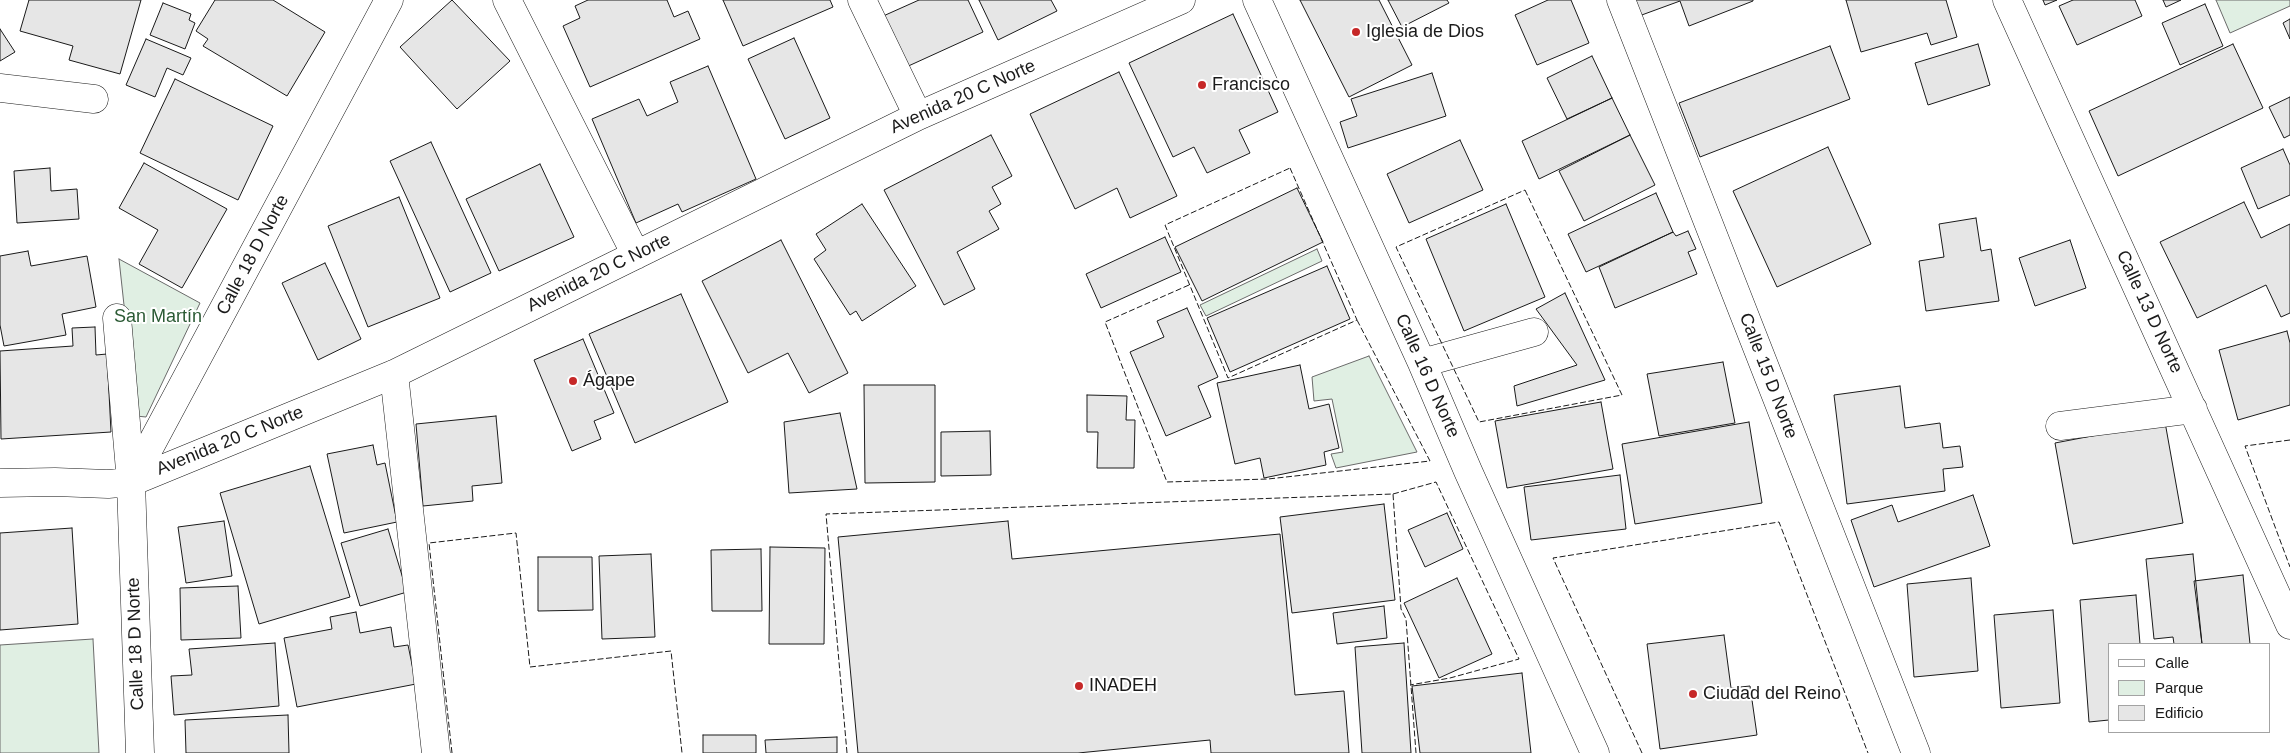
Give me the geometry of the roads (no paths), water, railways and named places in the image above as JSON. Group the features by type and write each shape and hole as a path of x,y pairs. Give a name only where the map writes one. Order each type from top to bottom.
{"street":[{"name":"Calle 18 D Norte","path":"140,753 131,482 390,0"},
{"path":"506,0 636,255"},
{"path":"862,0 918,116"},
{"name":"Avenida 20 C Norte","path":"0,483 55,482 108,484 131,482 394,374 918,116 1181,0"},
{"name":"Calle 16 D Norte","path":"1257,0 1422,363 1468,471 1595,753"},
{"name":"Calle 15 D Norte","path":"1621,0 1916,753"},
{"name":"Calle 13 D Norte","path":"2007,0 2290,625"},
{"path":"0,88 94,99"},
{"path":"117,318 131,482"},
{"path":"1422,363 1534,332"},
{"path":"394,374 436,753"},
{"path":"2060,426 2193,409"}],"place":[{"name":"Iglesia de Dios","path":"1356,32"},
{"name":"Francisco","path":"1202,85"},
{"name":"Ágape","path":"573,381"},
{"name":"INADEH","path":"1079,686"},
{"name":"Ciudad del Reino","path":"1693,694"}],"park label":[{"name":"San Martín","path":"158,317"}]}
